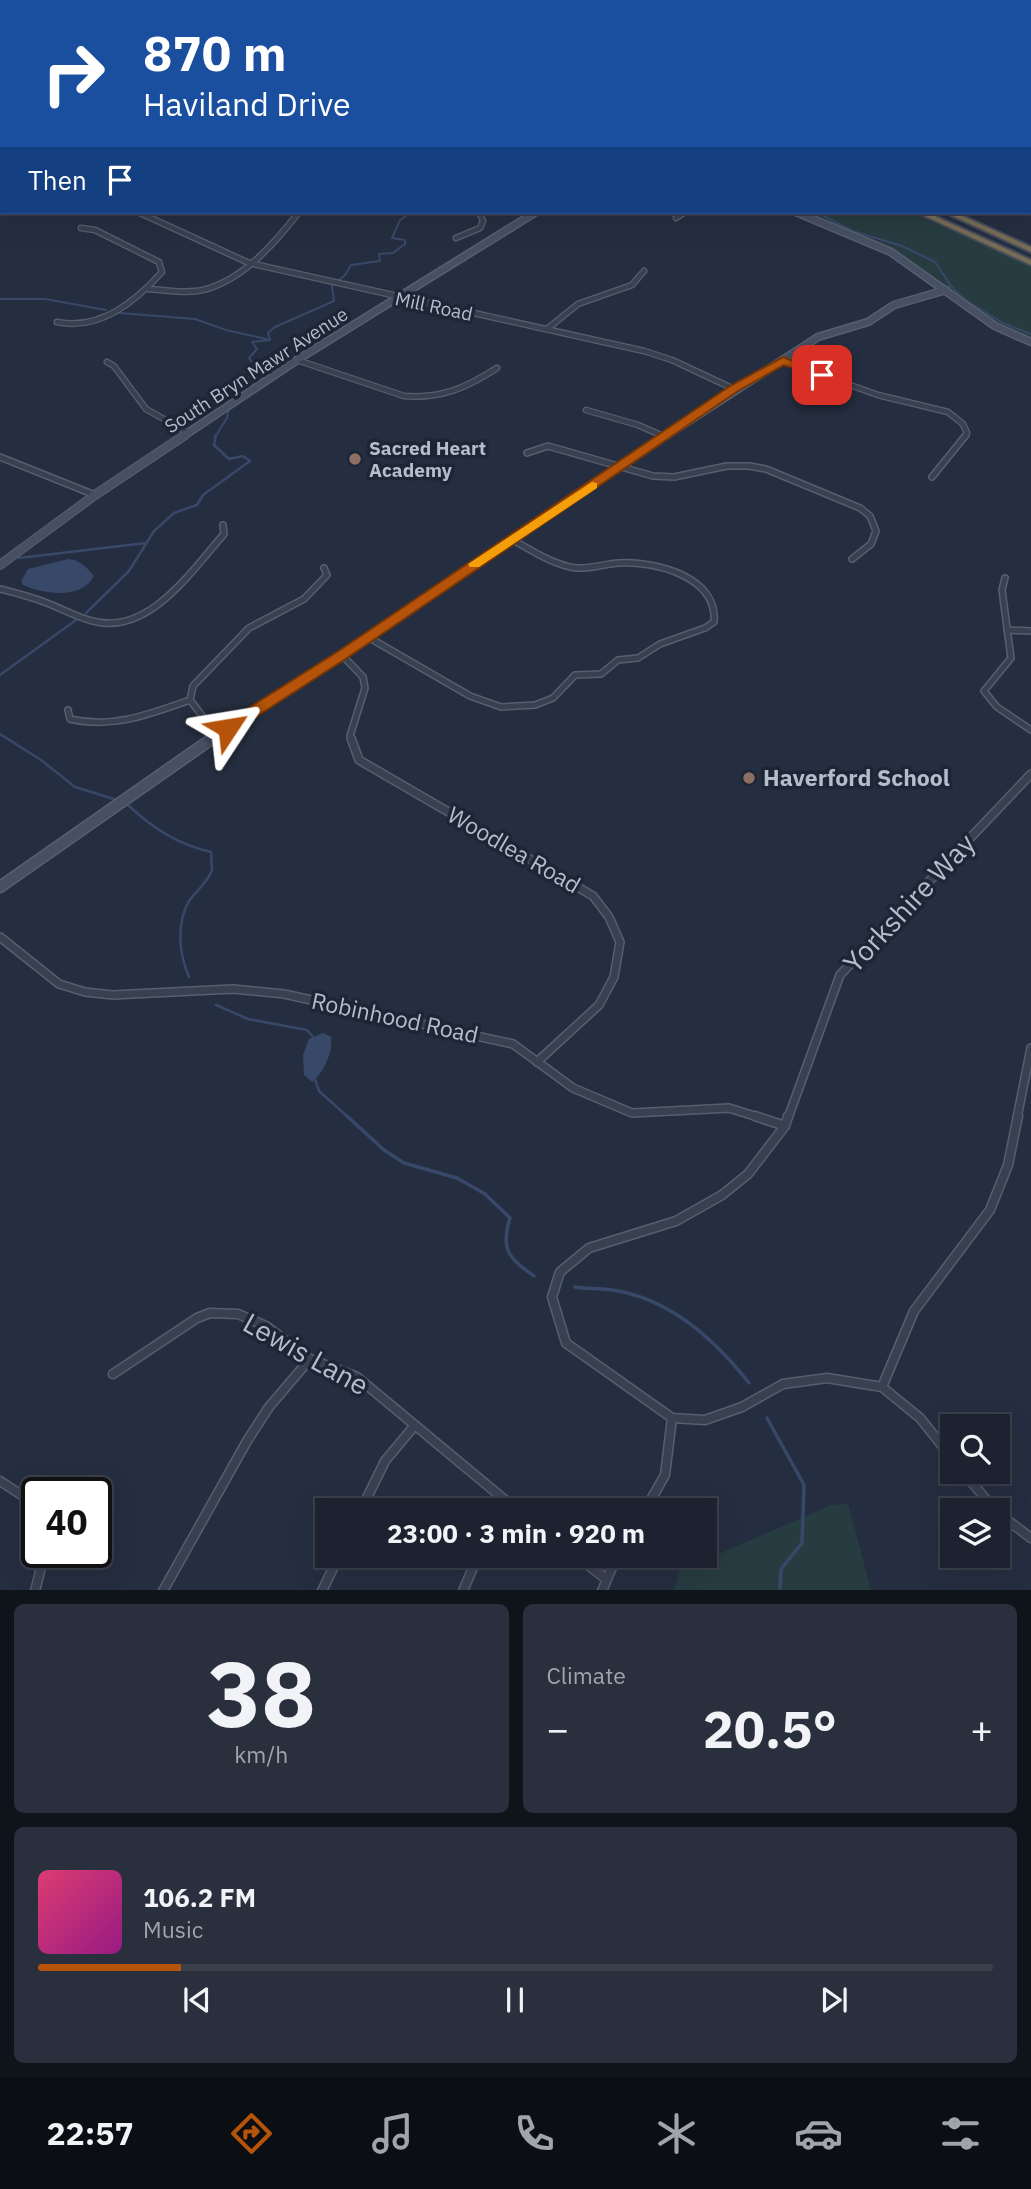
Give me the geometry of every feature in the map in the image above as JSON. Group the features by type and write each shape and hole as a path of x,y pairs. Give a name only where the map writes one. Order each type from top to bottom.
{"highway":[{"path":"924,214 1031,263"},
{"path":"952,214 1031,250"}],"main road":[{"name":"South Bryn Mawr Avenue","path":"0,565 95,495 231,404"}],"street":[{"name":"Mill Road","path":"142,214 249,264 394,298 547,329 673,360 734,389"},
{"path":"148,289 203,290 215,286 249,264 281,236 298,214"},
{"path":"456,238 480,228 483,221 480,214"},
{"name":"South Bryn Mawr Avenue","path":"231,404 394,298 533,214"},
{"path":"676,218 682,214"},
{"path":"800,214 889,251 992,322 1031,342"},
{"path":"57,322 77,323 94,319 131,304 162,272 159,262 95,230 81,228"},
{"path":"547,329 580,302 630,289 638,283 644,271"},
{"path":"0,887 217,735 342,655 734,389 818,337 868,322 894,305 946,290"},
{"path":"297,360 404,396 419,398 455,393 497,368"},
{"path":"783,361 878,396 924,405 957,418 967,433 963,443 932,477"},
{"path":"107,362 114,366 146,409 189,433"},
{"path":"586,411 638,425 663,436"},
{"path":"527,453 548,446 653,476 674,477 727,466 749,466 775,473 860,508 870,516 876,531 871,544 852,559"},
{"path":"0,457 95,495"},
{"path":"0,589 48,603 94,622 111,624 132,621 154,608 224,534 223,526"},
{"path":"368,637 465,696 486,704 511,707 541,703 556,696 575,675 601,674 618,660 638,658 660,644 705,628 714,622 713,603 693,582 672,570 628,562 584,568 570,567 511,539"},
{"path":"217,735 190,700 193,686 249,628 304,598 327,575 324,568"},
{"path":"1005,578 1002,590 1010,658 984,691 997,707 1031,730"},
{"path":"1007,630 1031,631"},
{"name":"Woodlea Road","path":"342,655 363,677 365,688 350,736 359,760 593,896 609,917 620,942 614,977 599,1005 537,1062"},
{"path":"68,710 70,719 97,726 121,723 190,700"},
{"name":"Yorkshire Way","path":"672,1418 566,1343 552,1297 560,1272 589,1248 676,1221 722,1195 748,1174 785,1126 840,975 1031,774"},
{"name":"Robinhood Road","path":"0,937 59,984 85,992 113,995 233,989 284,994 513,1044 573,1088 632,1113 729,1108 785,1126"},
{"path":"882,1387 914,1311 990,1209 1008,1165 1031,1048"},
{"name":"Lewis Lane","path":"113,1374 197,1318 211,1313 238,1314 266,1326 310,1359 357,1377 500,1498"},
{"path":"164,1590 247,1441 269,1407 310,1359"},
{"path":"652,1498 665,1475 672,1418 705,1420 742,1407 783,1384 827,1378 882,1387 920,1418 940,1443"},
{"path":"367,1498 385,1461 415,1425"},
{"path":"0,1481 21,1495"},
{"path":"973,1484 984,1498"},
{"path":"1010,1522 1031,1538"},
{"path":"35,1590 41,1568"},
{"path":"322,1590 333,1568"},
{"path":"463,1590 473,1568"},
{"path":"591,1568 606,1580"},
{"path":"602,1590 612,1568"}],"green space":[{"path":"801,214 914,214 1031,266 1031,342 992,322 889,251"},
{"path":"848,1504 871,1590 674,1590 680,1571 687,1568 717,1568 717,1555 831,1505"}],"water":[{"path":"68,559 82,565 94,576 81,589 62,593 41,591 23,585 21,581 28,569"},
{"path":"323,1033 331,1037 329,1056 320,1074 312,1082 304,1075 303,1055 309,1039"}],"waterway":[{"path":"216,436 227,418 231,396 257,368 249,358 257,349 252,342 270,340 268,333 275,327 334,301 332,286 345,275 351,265 380,261 379,254 393,253 405,244 405,240 392,238 400,220 409,214"},
{"path":"820,214 853,231 902,246 935,262 951,286 965,300 1003,323 1031,334"},
{"path":"0,299 45,299 106,310"},
{"path":"120,313 195,319 226,330 266,339"},
{"path":"86,613 129,571 154,531 174,513 197,505 203,495 250,461 243,456 229,459 214,445 216,436"},
{"path":"19,558 146,543"},
{"path":"0,675 76,620"},
{"path":"0,734 41,760 75,787 117,800"},
{"path":"129,806 167,835 187,845 211,852 212,870 205,883 189,901 182,919 181,949 189,977"},
{"path":"216,1005 248,1019 307,1030 313,1037"},
{"path":"314,1076 319,1091 349,1118"},
{"path":"347,1116 384,1150 404,1163 457,1178 485,1194 510,1218 506,1238 509,1252 518,1264 534,1276"},
{"path":"575,1287 613,1290 638,1296 675,1313 708,1338 749,1383"},
{"path":"767,1418 804,1485 802,1543 781,1569 780,1590"}],"slow traffic":[{"path":"474,564 592,486"}],"place":[{"name":"Sacred Heart Academy","path":"355,459"},
{"name":"Haverford School","path":"749,778"}],"route":[{"path":"228,728 342,655 734,389 783,361 822,375"}]}
